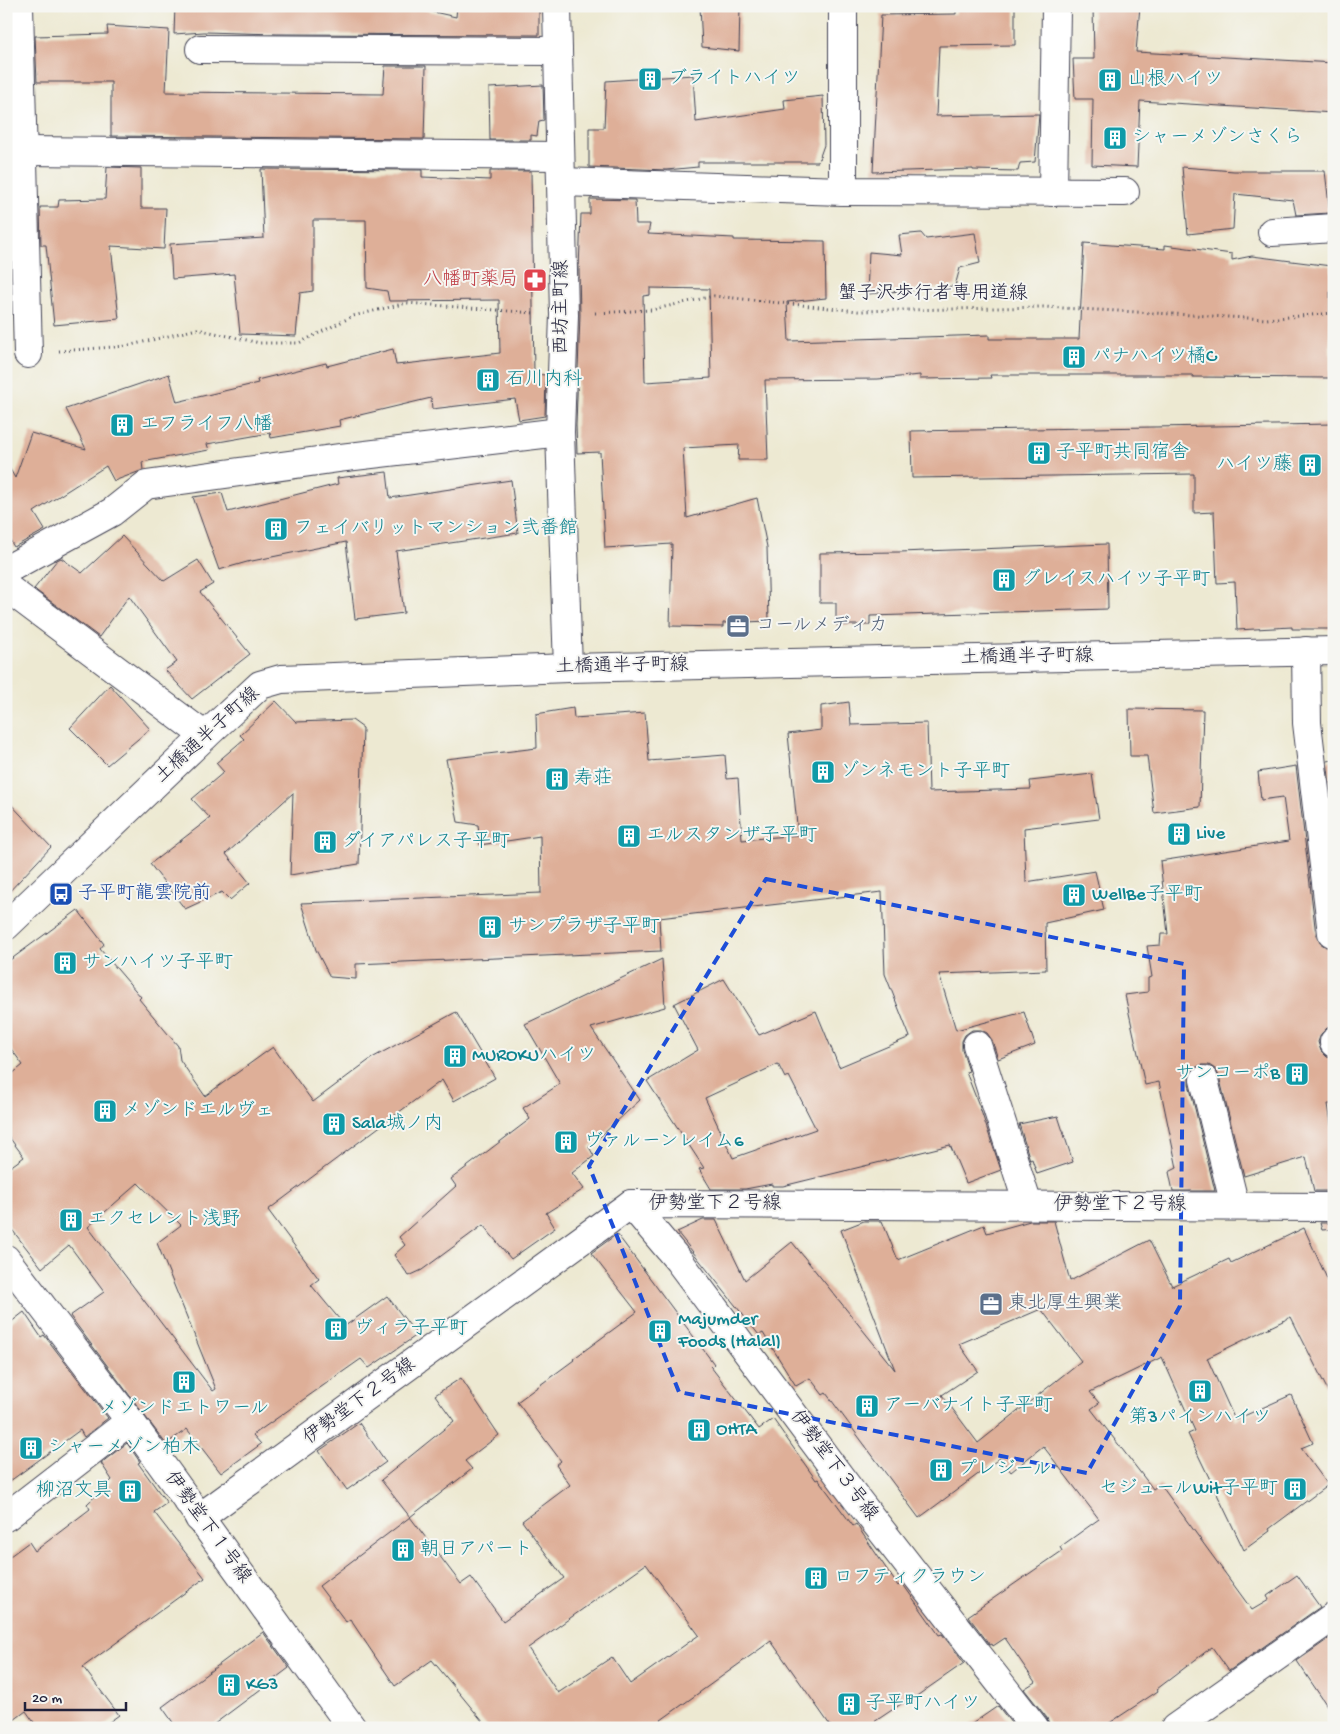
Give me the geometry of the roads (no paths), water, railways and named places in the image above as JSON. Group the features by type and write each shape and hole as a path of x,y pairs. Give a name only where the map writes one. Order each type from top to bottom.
{"street":[{"path":"19,6 28,354"},
{"name":"西坊主町線","path":"557,6 564,315 560,432 568,668"},
{"path":"842,6 843,191"},
{"path":"1053,192 1056,8"},
{"path":"200,49 558,51"},
{"path":"23,151 561,169 843,191 1125,192"},
{"path":"1272,232 1334,228"},
{"path":"6,570 112,512 146,486 339,458 560,432"},
{"path":"6,587 205,736"},
{"path":"1306,651 1307,723 1332,933"},
{"name":"土橋通半子町線","path":"6,926 260,685 281,679 568,668 1334,651"},
{"path":"977,1045 1028,1205"},
{"path":"1204,1080 1235,1206"},
{"name":"伊勢堂下２号線","path":"199,1518 632,1204 1334,1207"},
{"name":"伊勢堂下３号線","path":"632,1204 679,1261 856,1498 1035,1728"},
{"name":"伊勢堂下１号線","path":"7,1262 130,1421 352,1728"},
{"path":"6,1518 130,1421"},
{"path":"1175,1728 1334,1616"}],"place":[{"name":"ブライトハイツ","path":"650,79"},
{"name":"山根ハイツ","path":"1110,80"},
{"name":"シャーメゾンさくら","path":"1115,138"},
{"name":"八幡町薬局","path":"535,280"},
{"name":"パナハイツ橘C","path":"1074,357"},
{"name":"石川内科","path":"488,380"},
{"name":"エフライフ八幡","path":"122,425"},
{"name":"子平町共同宿舎","path":"1039,453"},
{"name":"ハイツ藤","path":"1310,465"},
{"name":"フェイバリットマンション弐番館","path":"276,529"},
{"name":"グレイスハイツ子平町","path":"1004,580"},
{"name":"コールメディカ","path":"738,626"},
{"name":"ゾンネモント子平町","path":"823,772"},
{"name":"寿荘","path":"557,779"},
{"name":"Live","path":"1179,834"},
{"name":"エルスタンザ子平町","path":"629,836"},
{"name":"ダイアパレス子平町","path":"325,842"},
{"name":"子平町龍雲院前","path":"61,894"},
{"name":"WellBe子平町","path":"1074,895"},
{"name":"サンプラザ子平町","path":"490,927"},
{"name":"サンハイツ子平町","path":"65,963"},
{"name":"MUROKUハイツ","path":"455,1056"},
{"name":"サンコーポB","path":"1297,1074"},
{"name":"メゾンドエルヴェ","path":"105,1111"},
{"name":"Sala城ノ内","path":"334,1124"},
{"name":"ヴァルーンレイム6","path":"566,1142"},
{"name":"エクセレント浅野","path":"71,1220"},
{"name":"東北厚生興業","path":"991,1304"},
{"name":"ヴィラ子平町","path":"336,1329"},
{"name":"Majumder Foods (Halal)","path":"660,1331"},
{"name":"メゾンドエトワール","path":"184,1382"},
{"name":"第3パインハイツ","path":"1200,1391"},
{"name":"アーバナイト子平町","path":"867,1406"},
{"name":"OHTA","path":"699,1430"},
{"name":"シャーメゾン柏木","path":"31,1448"},
{"name":"プレジール","path":"941,1470"},
{"name":"セジュールWit子平町","path":"1295,1489"},
{"name":"柳沼文具","path":"130,1491"},
{"name":"朝日アパート","path":"403,1550"},
{"name":"ロフティクラウン","path":"816,1578"},
{"name":"KG3","path":"229,1685"},
{"name":"子平町ハイツ","path":"849,1704"}]}
